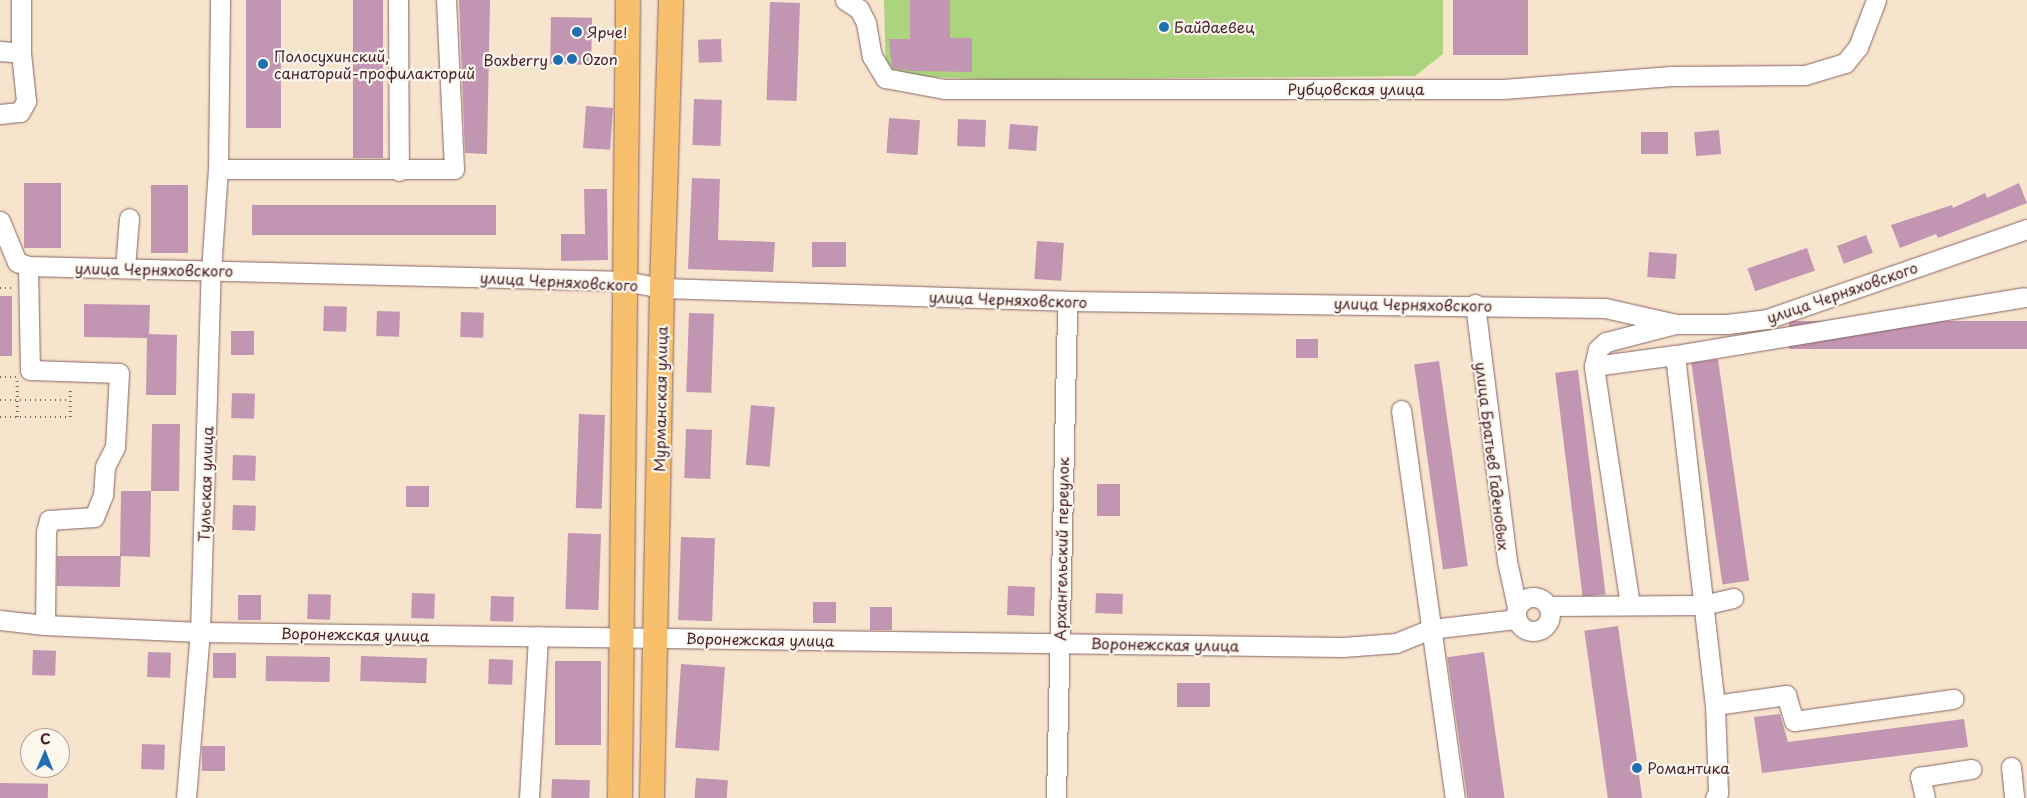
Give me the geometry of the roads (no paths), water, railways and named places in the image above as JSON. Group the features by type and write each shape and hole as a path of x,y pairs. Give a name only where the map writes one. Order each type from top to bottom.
{"main road":[{"path":"620,798 628,0"},
{"name":"Мурманская улица","path":"652,798 657,638 662,288 671,0"}],"street":[{"path":"0,114 20,112 26,101 20,53 21,0"},
{"name":"Тульская улица","path":"186,798 200,632 211,270 218,169 220,0"},
{"path":"398,0 398,171"},
{"path":"218,169 398,171 454,169 446,0"},
{"name":"Рубцовская улица","path":"845,0 859,9 866,23 872,56 885,78 944,89 1503,89 1672,76 1805,74 1845,64 1858,47 1876,0"},
{"path":"0,52 20,53"},
{"path":"125,268 129,218"},
{"path":"1,222 17,262 28,266 28,367 34,372 70,372 119,367 115,447 106,467 103,495 94,517 49,520 46,532 45,625"},
{"name":"улица Черняховского","path":"28,266 625,281 662,288 1067,301 1474,304 1605,308 1676,324 1727,324 1767,319 2027,229"},
{"path":"1594,366 1675,355 2024,297"},
{"name":"Архангельский переулок","path":"1056,798 1067,301"},
{"name":"улица Братьев Гаденовых","path":"1474,304 1507,561 1517,613"},
{"path":"1630,605 1594,366 1598,349 1606,342 1676,324"},
{"path":"1675,355 1715,705 1718,793 1715,798"},
{"path":"1401,410 1455,798"},
{"name":"Воронежская улица","path":"0,620 45,625 200,632 1343,646 1396,643 1431,629 1517,613 1525,598 1537,596 1550,606 1703,605 1733,598"},
{"path":"1517,613 1522,627 1540,630 1547,625 1551,616 1550,606"},
{"path":"529,798 538,636"},
{"path":"1715,705 1786,695 1794,721 1954,699"},
{"path":"2011,767 2014,798"},
{"path":"1925,798 1920,776 1971,768"}],"place":[{"name":"Байдаевец","path":"1164,27"},
{"name":"Ярче!","path":"577,32"},
{"name":"Ozon","path":"572,59"},
{"name":"Boxberry","path":"558,60"},
{"name":"Полосухинский, санаторий-профилакторий","path":"263,64"},
{"name":"Романтика","path":"1637,768"}]}
